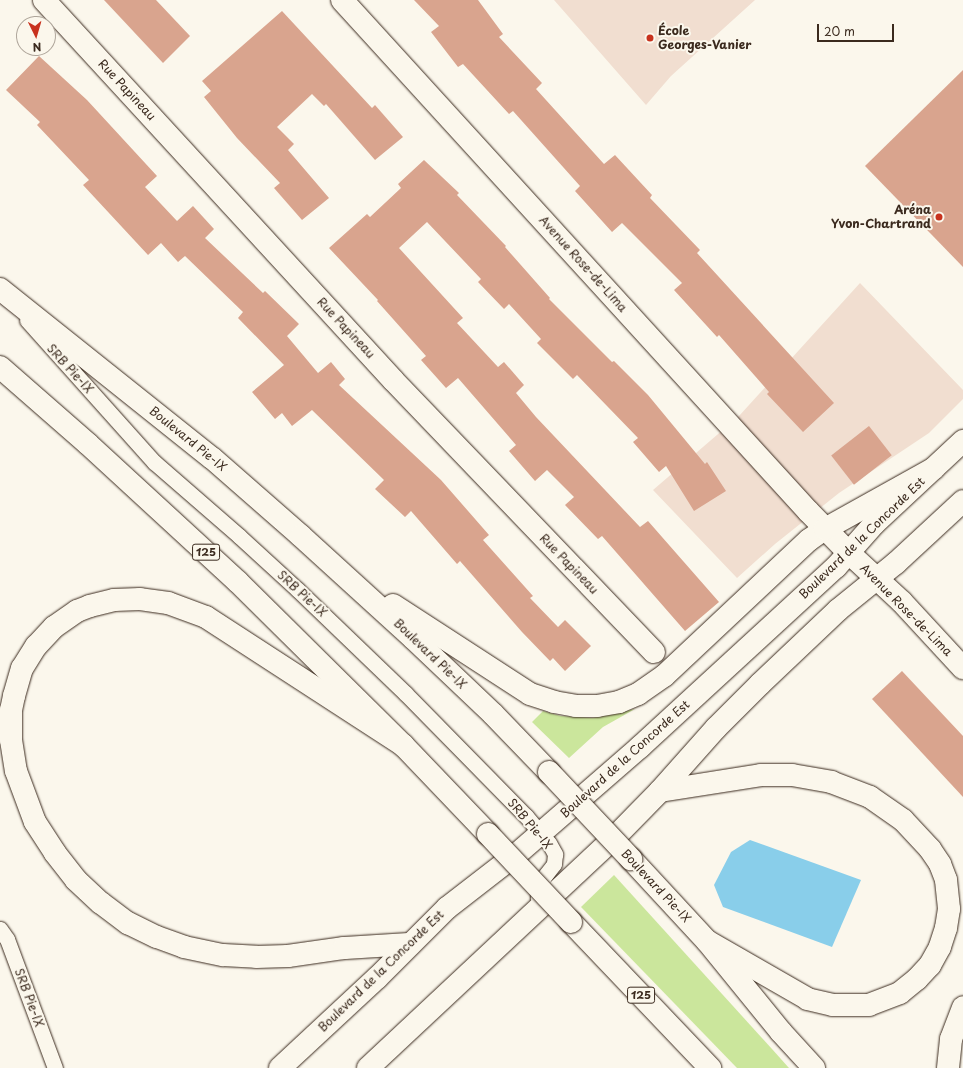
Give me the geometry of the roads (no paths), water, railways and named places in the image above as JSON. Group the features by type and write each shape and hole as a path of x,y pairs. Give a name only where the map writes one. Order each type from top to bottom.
{"main road":[{"name":"Rue Papineau","path":"44,0 393,380 654,652"},
{"name":"Avenue Rose-de-Lima","path":"342,0 825,529 902,602 963,668"},
{"name":"Boulevard Pie-IX","path":"0,289 206,454 337,567 493,714 707,941 781,1032 814,1068"},
{"name":"125","path":"0,367 88,444 209,555 403,745 710,1068"},
{"name":"Boulevard de la Concorde Est","path":"280,1068 377,978 447,908 541,834 652,737 849,553 874,524 963,441"},
{"path":"337,567 523,691 554,702 576,706 597,706 630,698 660,680 809,540 825,529 933,469"},
{"path":"368,1068 616,836 660,791 716,728 760,684 838,610 877,579 963,501"},
{"path":"403,745 215,622 181,607 147,600 126,599 96,604 77,611 54,627 36,646 22,668 11,710 10,740 16,771 35,822 55,853 76,880 101,903 128,922 157,937 177,945 223,955 288,956 344,948 410,944"},
{"path":"660,791 761,775 792,775 831,782 870,798 903,820 930,849 940,864 946,880 949,909 946,928 940,947 930,965 917,980 900,992 868,1005 839,1006 824,1004 808,999 707,941"},
{"path":"948,1068 951,1039 963,1007"}],"lane":[{"name":"SRB Pie-IX","path":"0,289 154,462 298,590 410,698 541,834 554,850 555,860 554,864 542,878 533,915"},
{"name":"SRB Pie-IX","path":"0,929 7,939 55,1068"}],"water":[{"path":"750,840 861,880 832,947 723,907 714,885 731,852"}],"place":[{"name":"École Georges-Vanier","path":"650,38"},
{"name":"Aréna Yvon-Chartrand","path":"939,217"}]}
